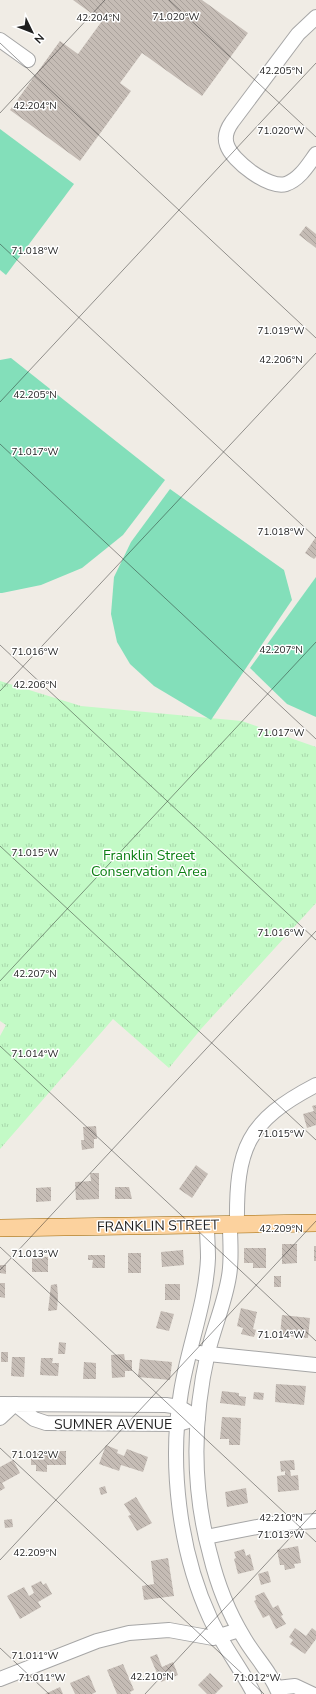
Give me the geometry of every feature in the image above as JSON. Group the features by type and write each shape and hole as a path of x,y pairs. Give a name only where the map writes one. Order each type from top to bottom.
{"main road":[{"name":"FRANKLIN STREET","path":"0,1228 316,1223"}],"street":[{"path":"316,17 298,34 232,122 226,135 227,146 237,160 265,181 274,184 284,184 294,180 316,154"},
{"path":"0,40 28,60"},
{"path":"312,1694 295,1686 278,1691 268,1672 239,1630 220,1588 209,1551 198,1486 198,1418 208,1354 229,1277 238,1180 245,1150 250,1138 257,1128 272,1113 316,1085"},
{"path":"207,1225 208,1258 206,1273 179,1407 177,1483 181,1516 190,1556 203,1600 220,1637 254,1694"},
{"path":"190,1352 316,1365"},
{"name":"SUMNER AVENUE","path":"0,1404 160,1405 179,1407 198,1418"},
{"path":"0,1418 15,1404"},
{"name":"SUMNER AVENUE","path":"15,1404 34,1419 46,1424 178,1424 198,1418"},
{"path":"206,1537 272,1524 316,1521"},
{"path":"190,1556 209,1551"},
{"path":"0,1678 97,1641 129,1632 170,1630 207,1638 220,1637 239,1630"}],"green space":[{"path":"0,129 74,184 6,275 0,270"},
{"path":"11,358 165,480 123,535 82,568 41,585 0,593 0,360"},
{"path":"170,489 284,570 292,600 211,720 154,686 130,664 117,642 111,614 114,577 131,542"},
{"path":"316,577 316,717 287,704 250,668"},
{"name":"Franklin Street Conservation Area","path":"0,681 81,706 242,721 316,747 316,903 201,1029 169,1068 113,1019 0,1149 0,1036 6,1025 0,1021"}],"building":[{"path":"73,0 202,0 248,33 202,96 142,53 120,83 131,91 80,161 10,110 60,41 78,54 102,21"},
{"path":"306,226 316,234 316,248 299,235"},
{"path":"316,537 316,557 314,559 305,553"},
{"path":"316,1105 316,1125 307,1128 303,1114 314,1111 312,1106"},
{"path":"96,1126 97,1139 94,1139 94,1148 82,1150 81,1140 84,1140 83,1127"},
{"path":"196,1165 208,1174 192,1198 179,1189"},
{"path":"90,1173 99,1173 99,1199 76,1200 75,1182 91,1181"},
{"path":"51,1187 51,1201 36,1202 36,1188"},
{"path":"115,1187 129,1187 132,1199 115,1199"},
{"path":"282,1244 297,1244 297,1263 282,1264"},
{"path":"314,1246 316,1246 316,1261 314,1261"},
{"path":"244,1248 266,1248 266,1268 253,1268 253,1263 244,1263"},
{"path":"183,1250 184,1265 162,1267 161,1252"},
{"path":"128,1253 141,1253 141,1273 128,1273"},
{"path":"88,1255 105,1255 105,1268 92,1268 93,1260 88,1260"},
{"path":"32,1256 48,1257 48,1272 32,1272"},
{"path":"0,1265 6,1265 6,1274 0,1273"},
{"path":"274,1276 281,1276 281,1287 274,1287"},
{"path":"0,1283 5,1283 5,1298 0,1297"},
{"path":"57,1284 57,1310 48,1311 51,1285"},
{"path":"165,1284 180,1284 180,1300 165,1300"},
{"path":"241,1308 257,1312 253,1329 256,1330 254,1337 241,1334 243,1328 237,1326"},
{"path":"161,1311 174,1314 169,1331 156,1328"},
{"path":"282,1315 310,1318 308,1338 280,1335"},
{"path":"59,1342 66,1343 65,1354 58,1354"},
{"path":"1,1352 8,1352 8,1362 1,1362"},
{"path":"124,1354 125,1360 132,1360 132,1371 125,1371 125,1377 112,1378 111,1355"},
{"path":"12,1357 25,1357 24,1377 11,1376"},
{"path":"41,1358 53,1358 52,1363 59,1363 58,1376 40,1375"},
{"path":"140,1359 172,1362 170,1380 138,1377"},
{"path":"84,1362 96,1363 96,1379 83,1379"},
{"path":"276,1384 306,1386 304,1405 275,1402"},
{"path":"222,1391 239,1393 239,1396 246,1397 245,1406 220,1403"},
{"path":"254,1392 264,1393 263,1400 253,1399"},
{"path":"222,1417 241,1418 240,1445 229,1445 229,1439 220,1439"},
{"path":"106,1445 118,1450 117,1453 124,1456 127,1449 148,1457 143,1472 121,1465 119,1471 99,1464"},
{"path":"31,1451 66,1451 66,1465 47,1465 47,1472 36,1471 36,1465 31,1465"},
{"path":"13,1460 20,1473 2,1483 5,1488 0,1491 0,1467"},
{"path":"294,1460 295,1470 290,1470 291,1476 298,1475 299,1490 278,1492 277,1476 285,1475 285,1471 281,1472 280,1461"},
{"path":"105,1486 107,1493 101,1495 99,1488"},
{"path":"246,1488 248,1503 227,1507 225,1492"},
{"path":"136,1497 152,1523 137,1531 128,1516 131,1515 124,1504"},
{"path":"12,1519 13,1527 5,1528 4,1520"},
{"path":"298,1546 301,1563 294,1564 295,1568 285,1570 284,1565 280,1565 277,1550"},
{"path":"244,1549 246,1556 250,1554 254,1570 238,1574 234,1559 236,1558 234,1552"},
{"path":"168,1558 174,1596 144,1600 142,1586 154,1584 151,1561"},
{"path":"268,1571 271,1582 261,1585 258,1574"},
{"path":"41,1581 43,1585 46,1583 52,1594 38,1602 41,1607 20,1619 7,1596 24,1587 29,1596 34,1593 31,1586"},
{"path":"264,1592 273,1608 278,1605 283,1615 281,1616 286,1624 276,1629 269,1615 263,1618 254,1601 256,1600 255,1596"},
{"path":"295,1628 306,1636 312,1628 316,1631 316,1639 305,1654 290,1644 293,1640 289,1637"},
{"path":"157,1654 162,1667 173,1662 178,1675 161,1682 150,1657"},
{"path":"123,1664 134,1690 130,1692 131,1694 117,1694 107,1670"},
{"path":"210,1673 223,1686 215,1694 207,1694 198,1685"},
{"path":"89,1675 96,1692 92,1694 75,1694 70,1683"},
{"path":"60,1687 63,1694 45,1694"}]}
